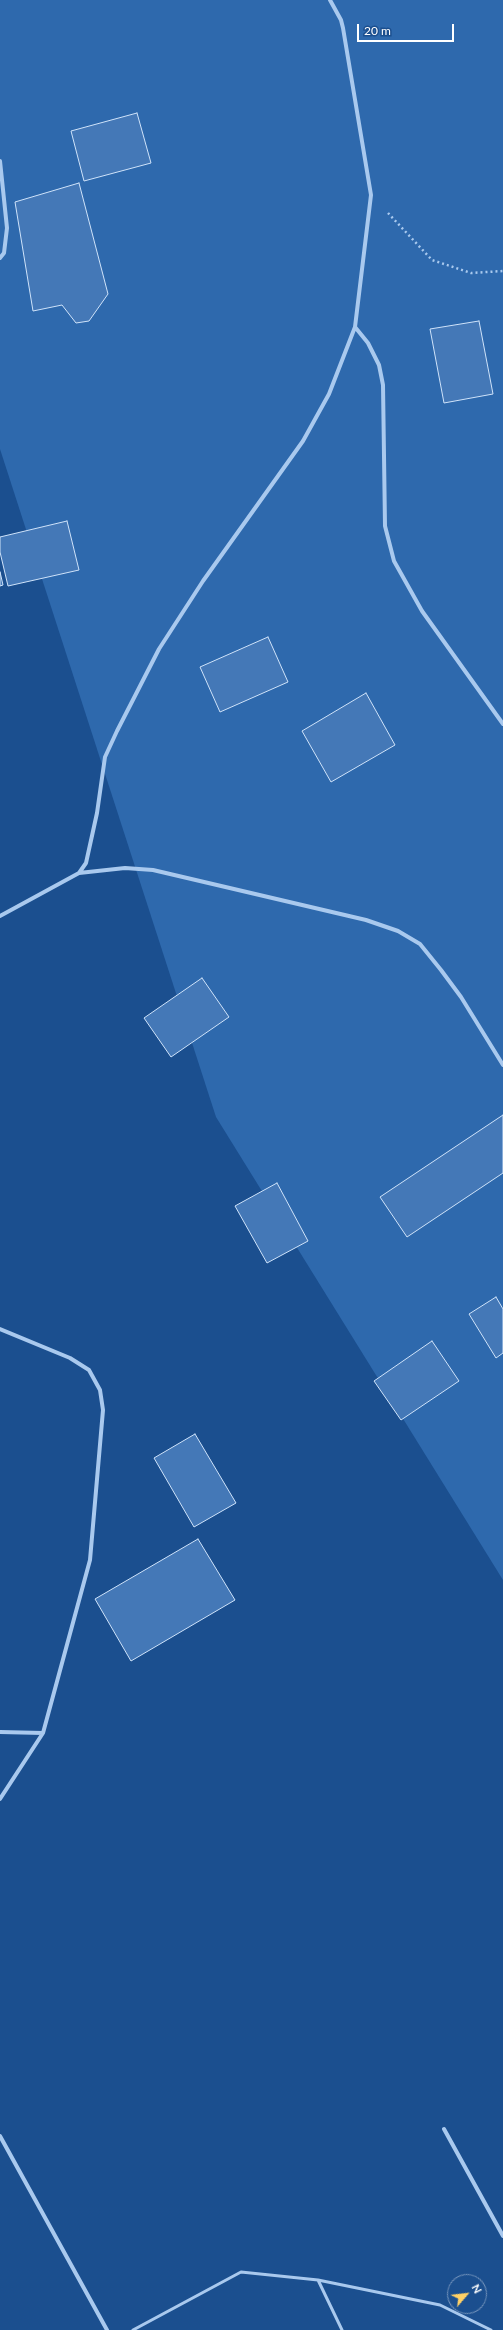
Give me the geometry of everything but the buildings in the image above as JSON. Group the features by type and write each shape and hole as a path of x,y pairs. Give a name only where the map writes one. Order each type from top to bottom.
{"street":[{"path":"79,873 86,863 91,847 105,757 117,731 160,649 203,581 303,441 329,394 355,327 371,195 343,28 341,20 330,0"},
{"path":"0,161 7,228 4,253 0,258"},
{"path":"355,327 371,348 379,365 383,385 385,526 394,561 422,611 503,724"},
{"path":"0,916 79,873 125,868 153,870 366,920 398,931 420,944 461,997 503,1065"},
{"path":"0,1329 70,1358 89,1370 100,1390 103,1410 90,1560 43,1733 0,1799"},
{"path":"0,1732 43,1733"},
{"path":"444,2129 503,2236"},
{"path":"0,2136 107,2330"}],"lane":[{"path":"133,2330 241,2272 318,2280 440,2305 491,2330"},
{"path":"318,2280 342,2330"}],"path":[{"path":"371,195 432,260 471,274 503,271"}],"shaded area":[{"path":"0,0 503,0 503,1580 216,1117 0,449"}]}
